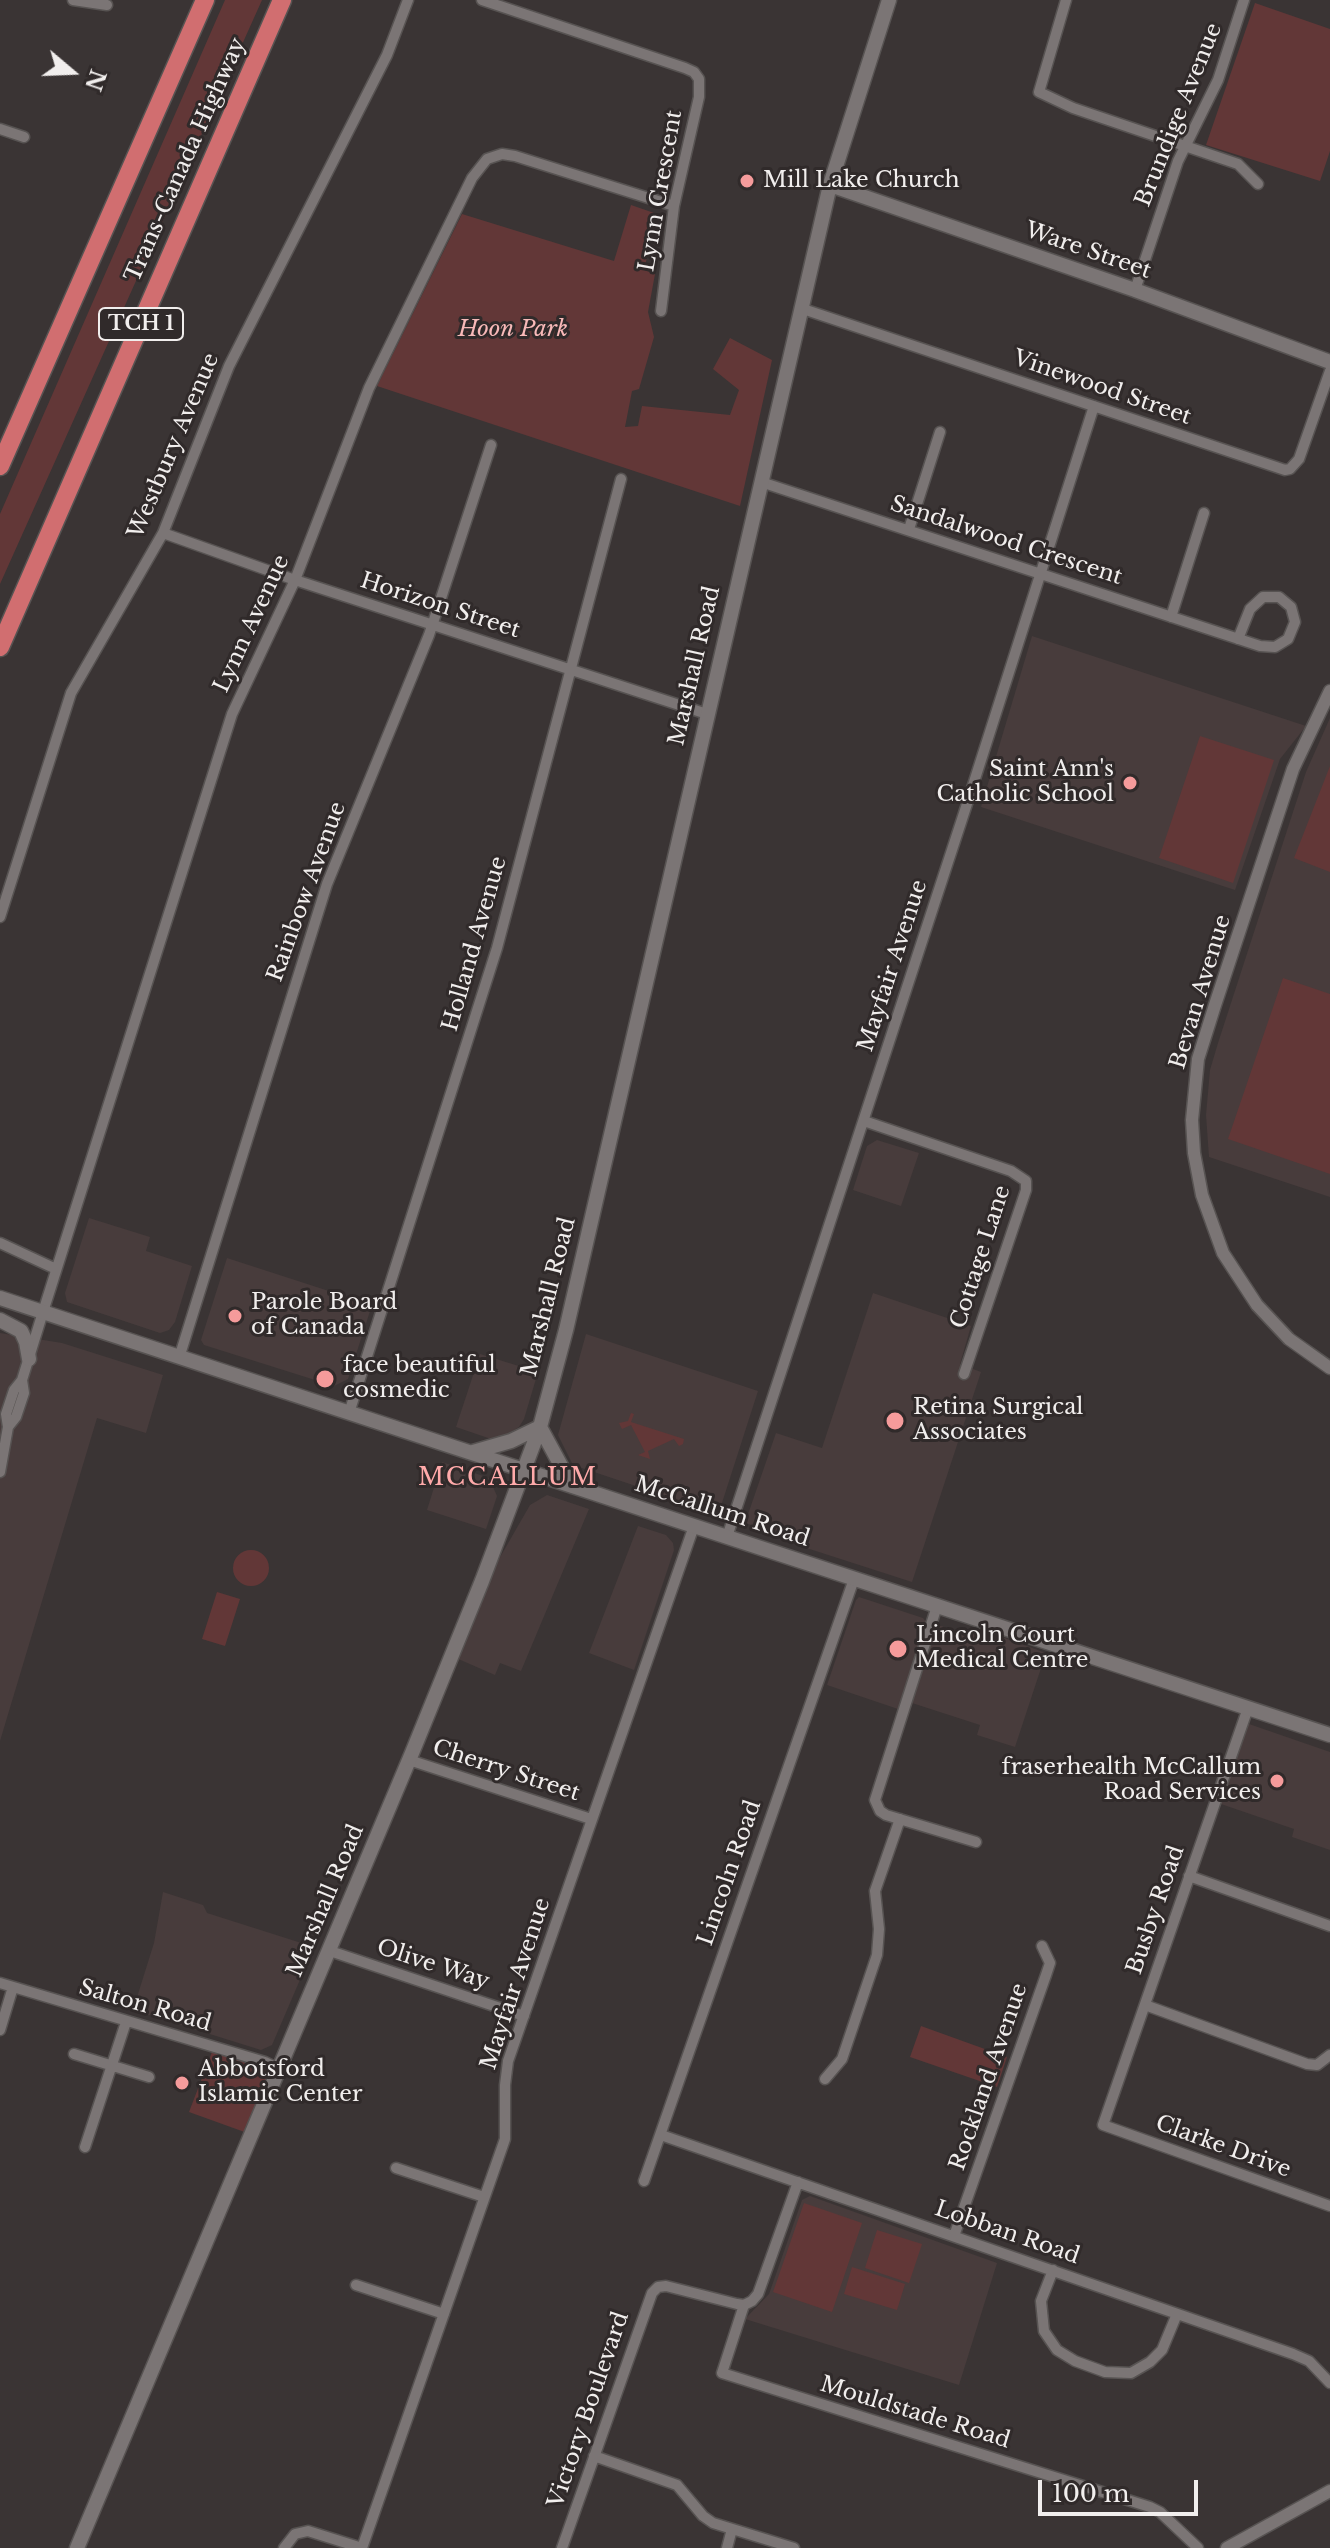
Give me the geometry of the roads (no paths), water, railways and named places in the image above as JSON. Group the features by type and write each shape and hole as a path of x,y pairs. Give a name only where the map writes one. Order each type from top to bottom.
{"highway":[{"name":"TCH 1","path":"0,466 205,0"},
{"name":"Trans-Canada Highway","path":"0,647 282,0"},
{"path":"0,459 18,424"}],"main road":[{"name":"Marshall Road","path":"77,2548 409,1760 540,1427 566,1330 830,185 889,0"},
{"name":"Ware Street","path":"830,185 1135,290 1330,362"},
{"name":"McCallum Road","path":"3,1302 43,1312 1330,1735"},
{"path":"0,1320 21,1331 29,1359"},
{"path":"472,1452 511,1441 540,1427 572,1486"}],"street":[{"path":"73,0 107,5"},
{"name":"Westbury Avenue","path":"0,917 71,693 163,533 229,366 387,55 408,0"},
{"name":"Lynn Crescent","path":"482,0 685,68 694,72 699,79 699,97 674,206 661,311"},
{"path":"1066,0 1039,92 1073,108 1238,164 1258,184"},
{"name":"Brundige Avenue","path":"1135,290 1184,145 1214,90 1244,0"},
{"path":"0,129 24,137"},
{"name":"Lynn Avenue","path":"0,1472 8,1427 6,1414 29,1359 232,714 295,580 369,388 479,167 487,159 502,154 515,156 674,206"},
{"name":"Vinewood Street","path":"800,308 1285,470 1299,459 1330,371"},
{"name":"Mayfair Avenue","path":"727,1537 1094,406"},
{"path":"909,529 940,432"},
{"name":"Rainbow Avenue","path":"179,1358 327,884 432,625 491,445"},
{"name":"Holland Avenue","path":"349,1413 497,948 621,479"},
{"name":"Sandalwood Crescent","path":"761,482 909,529 1171,617 1238,639 1267,648 1288,639 1295,622 1291,607 1279,597 1263,597 1250,609 1238,639"},
{"path":"1171,617 1204,513"},
{"name":"Horizon Street","path":"163,533 295,580 707,714"},
{"name":"Bevan Avenue","path":"1330,691 1293,769 1215,1005 1196,1067 1192,1120 1202,1195 1223,1253 1257,1305 1289,1339 1330,1368"},
{"name":"Cottage Lane","path":"864,1121 1011,1171 1026,1181 1026,1190 964,1374"},
{"path":"0,1243 56,1269"},
{"name":"Mayfair Avenue","path":"362,2548 505,2139 506,2072 524,2016 694,1526"},
{"name":"Lincoln Road","path":"644,2181 854,1579"},
{"path":"937,1606 875,1795 876,1805 880,1811 900,1819 976,1842"},
{"name":"Busby Road","path":"1103,2125 1248,1708"},
{"name":"Cherry Street","path":"409,1760 591,1819"},
{"path":"825,2079 842,2059 877,1955 879,1929 875,1891 900,1819"},
{"path":"1189,1876 1330,1926"},
{"name":"Rockland Avenue","path":"954,2236 1050,1963 1043,1949"},
{"name":"Olive Way","path":"330,1951 524,2016"},
{"name":"Salton Road","path":"0,1983 265,2062 279,2069"},
{"path":"0,2030 13,1987"},
{"path":"1145,2005 1307,2064 1317,2065 1330,2055"},
{"path":"85,2147 126,2022"},
{"path":"74,2054 149,2077"},
{"name":"Clarke Drive","path":"1103,2125 1330,2206"},
{"name":"Lobban Road","path":"661,2135 1293,2354 1309,2361 1330,2383"},
{"path":"396,2168 484,2197"},
{"path":"744,2305 758,2294 798,2182"},
{"path":"1053,2270 1041,2301 1044,2331 1057,2350 1075,2361 1105,2372 1131,2373 1150,2362 1162,2350 1177,2314"},
{"name":"Victory Boulevard","path":"562,2548 656,2284 744,2305"},
{"path":"356,2285 444,2314"},
{"name":"Mouldstade Road","path":"744,2305 722,2373 1150,2507 1160,2512 1198,2548"},
{"path":"594,2456 677,2485 703,2516 732,2529 794,2548"},
{"path":"1227,2548 1330,2491"},
{"path":"727,2548 732,2529"},
{"path":"284,2548 295,2534 308,2531 362,2548"}],"place":[{"name":"Mill Lake Church","path":"747,181"},
{"name":"Saint Ann's Catholic School","path":"1130,783"},
{"name":"Parole Board of Canada","path":"235,1316"},
{"name":"face beautiful cosmedic","path":"325,1379"},
{"name":"Retina Surgical Associates","path":"895,1421"},
{"name":"Lincoln Court Medical Centre","path":"898,1649"},
{"name":"fraserhealth McCallum Road Services","path":"1277,1781"},
{"name":"Abbotsford Islamic Center","path":"182,2083"}],"district":[{"name":"MCCALLUM","path":"508,1478"}],"park label":[{"name":"Hoon Park","path":"513,330"}]}
